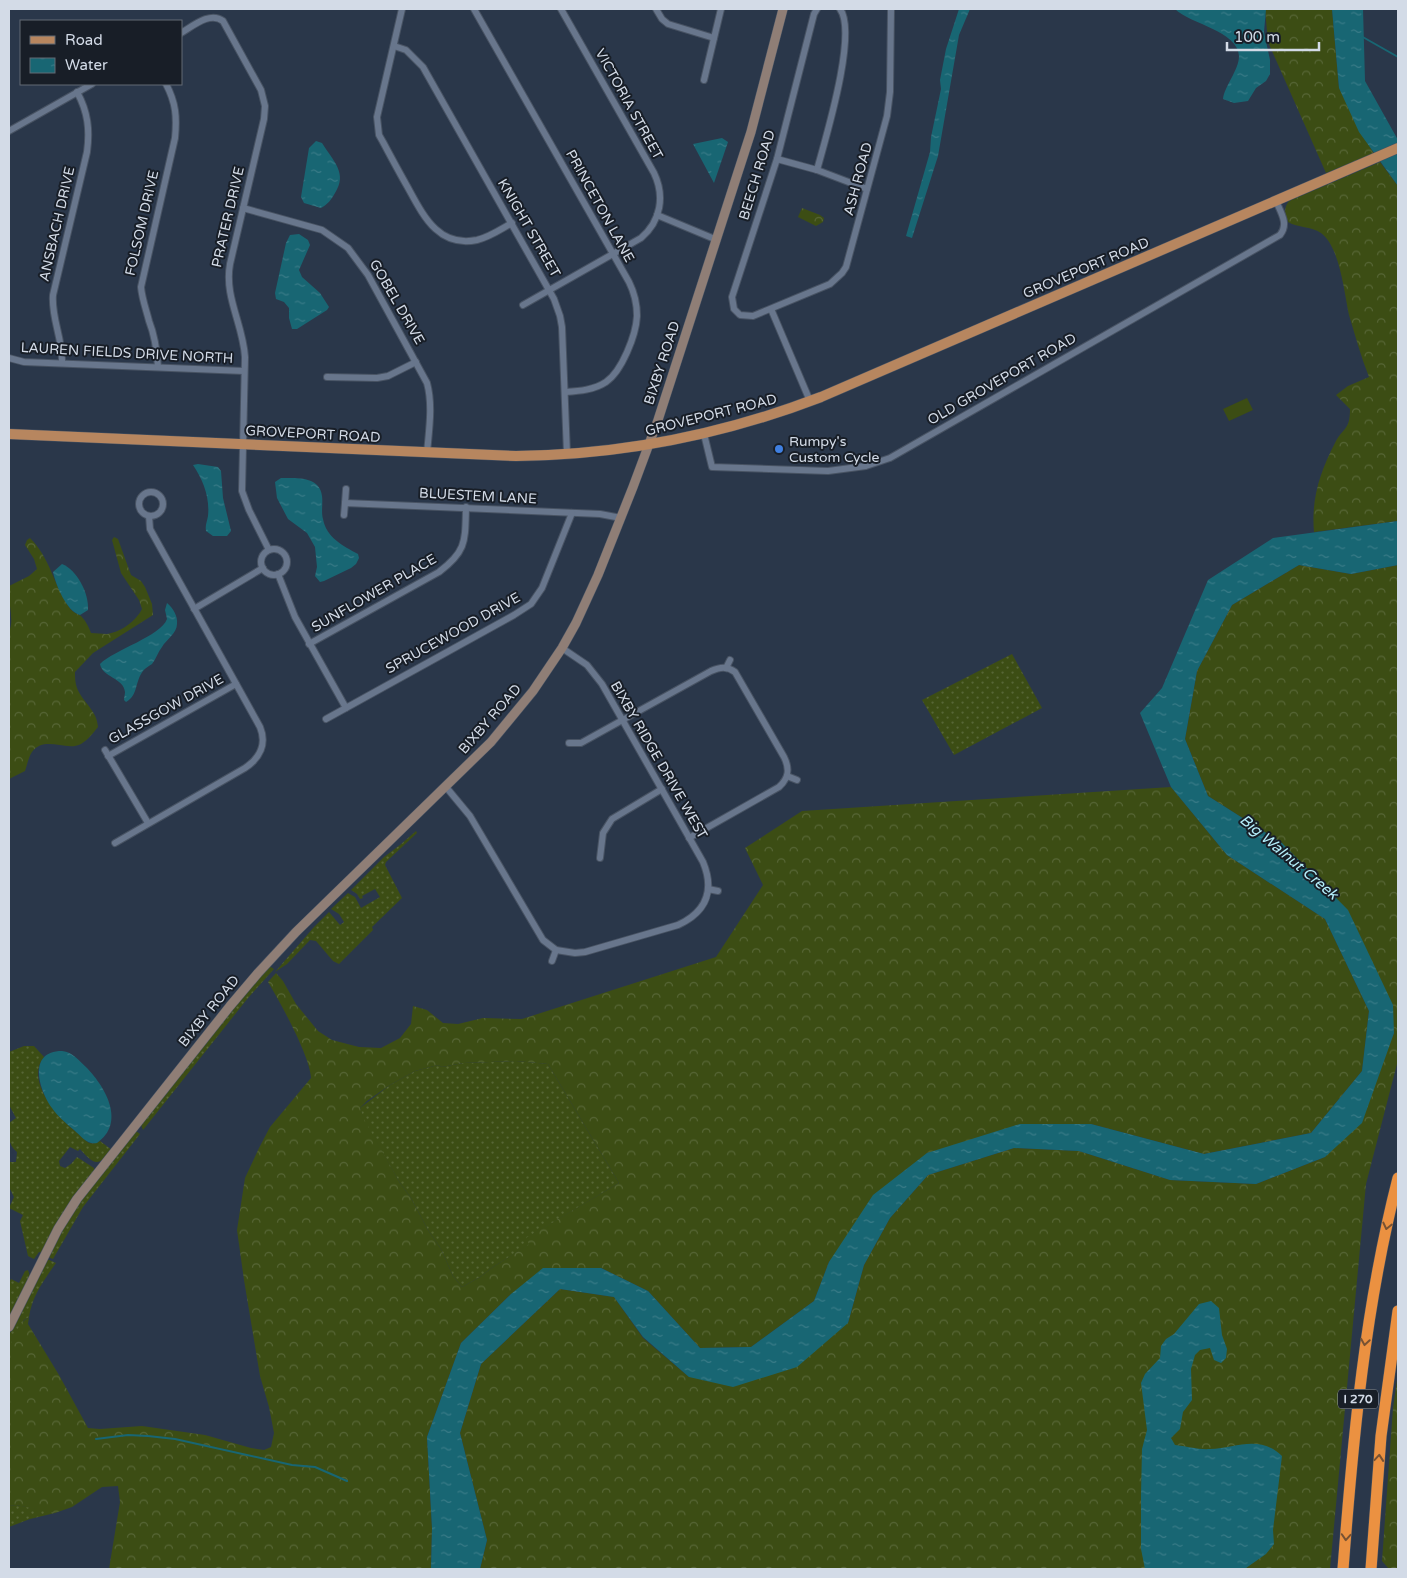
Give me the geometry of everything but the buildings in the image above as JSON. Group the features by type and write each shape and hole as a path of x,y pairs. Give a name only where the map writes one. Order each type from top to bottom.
{"highway":[{"name":"I 270","path":"1343,1569 1364,1347 1382,1246 1398,1178"},
{"name":"I 270","path":"1371,1569 1381,1436 1398,1311"}],"main road":[{"name":"GROVEPORT ROAD","path":"9,434 516,456 567,454 648,445 704,434 749,422 810,401 1398,148"}],"street":[{"path":"402,9 378,108 377,125 379,135 422,214 438,231 447,237 461,241 471,241 485,237 512,223"},
{"name":"PRINCETON LANE","path":"474,9 633,290 636,306 636,324 626,355 615,373 605,383 593,388 565,392"},
{"name":"VICTORIA STREET","path":"561,9 657,178 661,201 657,215"},
{"path":"656,9 662,19 668,24 714,38"},
{"path":"704,80 721,9"},
{"name":"BIXBY ROAD","path":"9,1327 44,1256 72,1207 230,1006 296,932 446,787 511,719 542,679 562,648 595,582 648,445 717,240 758,108 783,9"},
{"name":"BEECH ROAD","path":"771,309 753,316 744,317 736,313 732,301 777,159 814,14 817,9"},
{"path":"817,170 844,59 845,19 840,9"},
{"name":"ASH ROAD","path":"771,309 830,284 842,274 850,259 890,101 891,9"},
{"name":"PRATER DRIVE","path":"182,32 207,18 217,18 225,24 261,90 265,106 264,119 230,264 228,283 243,338 244,445 242,491 248,510 269,550"},
{"name":"KNIGHT STREET","path":"394,46 406,50 413,55 423,67 550,289 562,327 567,454"},
{"path":"9,131 90,85"},
{"name":"FOLSOM DRIVE","path":"158,367 156,347 142,301 141,287 176,131 177,118 174,101 166,85"},
{"name":"ANSBACH DRIVE","path":"62,363 62,343 52,303 87,152 89,133 85,111 77,92"},
{"path":"777,159 817,170 867,189"},
{"name":"OLD GROVEPORT ROAD","path":"704,434 712,467 828,471 866,466 890,458 1280,235 1285,224 1276,201"},
{"name":"GOBEL DRIVE","path":"242,208 322,230 339,240 355,256 368,275 416,362 430,392 427,453"},
{"path":"523,305 645,234 650,229 657,215 717,240"},
{"path":"771,309 810,401"},
{"name":"LAUREN FIELDS DRIVE NORTH","path":"9,358 24,362 244,370"},
{"path":"327,377 377,378 388,376 416,362"},
{"path":"344,515 346,489"},
{"name":"BLUESTEM LANE","path":"345,503 572,512 621,518"},
{"name":"SUNFLOWER PLACE","path":"309,644 439,572 451,563 460,552 464,542 466,507"},
{"name":"SPRUCEWOOD DRIVE","path":"326,719 531,604 542,588 572,512"},
{"path":"115,842 245,768 257,758 262,748 263,733 150,529 149,516"},
{"path":"269,550 281,551 286,557 285,569 278,574 270,574 264,568 263,556 269,550"},
{"path":"194,609 264,568"},
{"path":"278,574 295,617 346,708"},
{"name":"BIXBY RIDGE DRIVE WEST","path":"556,950 566,953 585,952 678,925 693,917 706,899 708,889 706,869 690,838 596,675 575,655 562,648"},
{"path":"726,668 730,660"},
{"path":"570,743 581,744 711,671 720,667 731,669 738,677 787,763 788,776 779,787 690,838"},
{"name":"GLASSGOW DRIVE","path":"148,823 107,753 236,684"},
{"path":"788,776 797,780"},
{"path":"446,787 470,816 543,940 556,950 552,961"},
{"path":"600,858 604,833 612,819 662,790"},
{"path":"708,889 718,891"}],"green space":[{"path":"1265,9 1332,9 1339,88 1374,154 1326,173 1268,42"},
{"path":"1380,162 1398,186 1398,521 1314,532 1315,497 1321,475 1335,443 1347,425 1350,416 1350,409 1336,395 1348,386 1369,377 1349,315 1333,248 1321,233 1288,222 1285,209 1289,201"},
{"path":"802,208 820,215 824,218 823,222 816,226 798,217"},
{"path":"1247,398 1253,410 1229,421 1223,409"},
{"path":"114,537 118,539 131,575 141,581 145,587 152,604 153,615 93,653 75,672 77,688 97,721 98,727 92,734 84,742 75,746 49,744 37,747 31,754 25,771 9,779 9,632 11,616 9,586 29,576 37,569 34,559 25,545 27,540 30,538 47,562 70,609 81,616 91,633 107,634 118,631 128,625 142,609 139,600 121,573 112,540"},
{"path":"1299,565 1351,574 1398,565 1398,1060 1366,1184 1330,1569 480,1569 487,1540 460,1433 481,1364 560,1289 614,1297 643,1338 689,1377 848,1323 864,1265 890,1218 928,1175 1014,1148 1079,1151 1170,1180 1256,1184 1325,1157 1394,1033 1282,843 1208,796 1185,739 1197,671 1232,605"},
{"path":"1012,654 1042,708 954,755 922,700"},
{"path":"1171,787 1227,855 1325,919 1369,1011 1362,1071 1311,1133 1204,1154 1091,1124 927,1153 829,1262 814,1301 751,1347 700,1348 648,1291 601,1268 511,1294 461,1343 427,1437 432,1528 431,1569 109,1569 120,1502 118,1486 102,1487 72,1507 55,1513 16,1505 9,1506 9,1349 19,1327 29,1317 28,1324 88,1428 142,1426 205,1435 251,1448 264,1450 271,1447 274,1433 260,1376 237,1230 245,1178 259,1148 270,1127 311,1078 306,1057 300,1043 268,982 276,973 283,981 296,1004 318,1031 332,1040 359,1047 381,1048 400,1038 411,1024 413,1006 427,1010 443,1023 458,1024 483,1018 522,1019 716,957 763,885 745,848 802,811","holes":["516,1061 548,1064 619,1183 526,1238 529,1244 462,1287 453,1276 441,1249 400,1183 365,1121 360,1108 390,1085 415,1071 438,1065 442,1067 463,1063"]},
{"path":"416,831 417,833 385,865 402,898 372,927 373,930 339,964 333,961 316,941 310,940 287,964 275,972 329,912 340,925 344,922 339,914 331,909 348,893 355,897 361,908 380,897 375,889 360,899 351,890 384,857"},
{"path":"269,966 274,969 248,998 143,1130 142,1122"},
{"path":"24,1046 34,1046 44,1057 39,1066 38,1076 46,1097 59,1116 89,1143 100,1141 112,1150 103,1159 96,1162 80,1149 78,1151 70,1147 59,1161 60,1166 65,1168 77,1157 94,1168 94,1171 42,1253 39,1252 34,1259 28,1256 20,1221 23,1215 9,1208 14,1197 9,1187 9,1162 16,1162 17,1152 10,1142 9,1135 9,1123 16,1118 9,1105 9,1052"},
{"path":"516,1061 548,1064 619,1183 527,1238 530,1244 462,1287 453,1276 441,1249 364,1121 360,1108 390,1085 415,1071 438,1065 442,1067 463,1063"},
{"path":"136,1131 140,1134 83,1207 53,1259 48,1257 60,1233 84,1196"},
{"path":"47,1259 56,1263 39,1288 29,1317 24,1320 9,1349 9,1335"},
{"path":"28,1270 30,1276 9,1319 9,1283 11,1279 19,1283 25,1271"},
{"path":"1398,1373 1398,1569 1389,1569 1382,1561 1393,1408"},
{"path":"16,1505 55,1513 30,1519 9,1527 9,1506"}],"water":[{"path":"959,9 970,9 959,35 938,156 912,238 906,236 930,152 946,49"},
{"path":"1175,9 1266,9 1264,32 1270,60 1270,74 1266,81 1256,88 1248,101 1234,103 1223,99 1238,61 1237,47 1222,34"},
{"path":"1332,9 1363,9 1365,81 1398,140 1398,186 1359,132 1339,88"},
{"path":"722,138 728,142 714,183 693,144"},
{"path":"316,141 322,143 338,167 340,179 339,186 332,198 321,208 304,203 301,197 309,148"},
{"path":"299,234 308,240 310,245 299,270 302,277 320,293 329,307 297,329 292,329 289,308 284,302 276,299 275,293 286,243 290,235"},
{"path":"193,465 218,467 221,471 223,498 231,531 227,536 213,536 206,531 208,502 203,483"},
{"path":"281,478 306,480 317,485 322,496 322,513 325,525 331,536 358,554 359,558 356,564 320,582 315,576 317,567 315,547 307,533 288,519 277,498 275,482"},
{"name":"Big Walnut Creek","path":"1398,521 1398,565 1351,574 1299,565 1232,605 1197,671 1185,739 1208,796 1282,843 1348,910 1393,1005 1394,1033 1362,1123 1325,1157 1256,1184 1170,1180 1079,1151 1014,1148 928,1175 890,1218 864,1265 848,1323 797,1367 733,1387 689,1377 643,1337 614,1297 560,1289 481,1364 460,1433 487,1540 480,1569 431,1569 432,1528 427,1437 461,1343 511,1294 543,1268 601,1268 648,1291 700,1348 751,1347 814,1301 829,1262 873,1195 927,1153 1020,1124 1091,1124 1204,1154 1311,1133 1362,1071 1369,1011 1325,919 1227,855 1171,787 1140,713 1162,688 1208,580 1273,538"},
{"path":"62,564 73,571 84,590 88,610 80,615 75,613 66,603 57,584 53,572"},
{"path":"167,603 176,615 177,627 152,664 140,675 133,696 126,702 124,700 124,687 105,672 100,664 116,653 147,637 163,625 167,619 165,610"},
{"path":"62,1051 73,1055 87,1068 101,1085 110,1105 112,1116 110,1126 106,1135 97,1143 90,1143 84,1140 62,1120 52,1108 43,1092 39,1073 40,1064 44,1057 51,1053"},
{"path":"1211,1301 1219,1308 1222,1335 1227,1349 1226,1358 1221,1363 1214,1360 1210,1348 1200,1350 1195,1355 1191,1369 1192,1400 1183,1412 1180,1429 1171,1438 1175,1445 1201,1449 1247,1444 1265,1445 1282,1456 1273,1530 1274,1544 1266,1554 1246,1568 1145,1569 1141,1549 1141,1495 1142,1449 1147,1430 1141,1383 1145,1374 1160,1358 1161,1346 1166,1339 1174,1334 1199,1304"}],"waterway":[{"path":"1361,36 1398,57"},
{"path":"96,1439 128,1435 175,1439 292,1465 315,1467 347,1481"}],"place":[{"name":"Rumpy's Custom Cycle","path":"779,449"}]}
